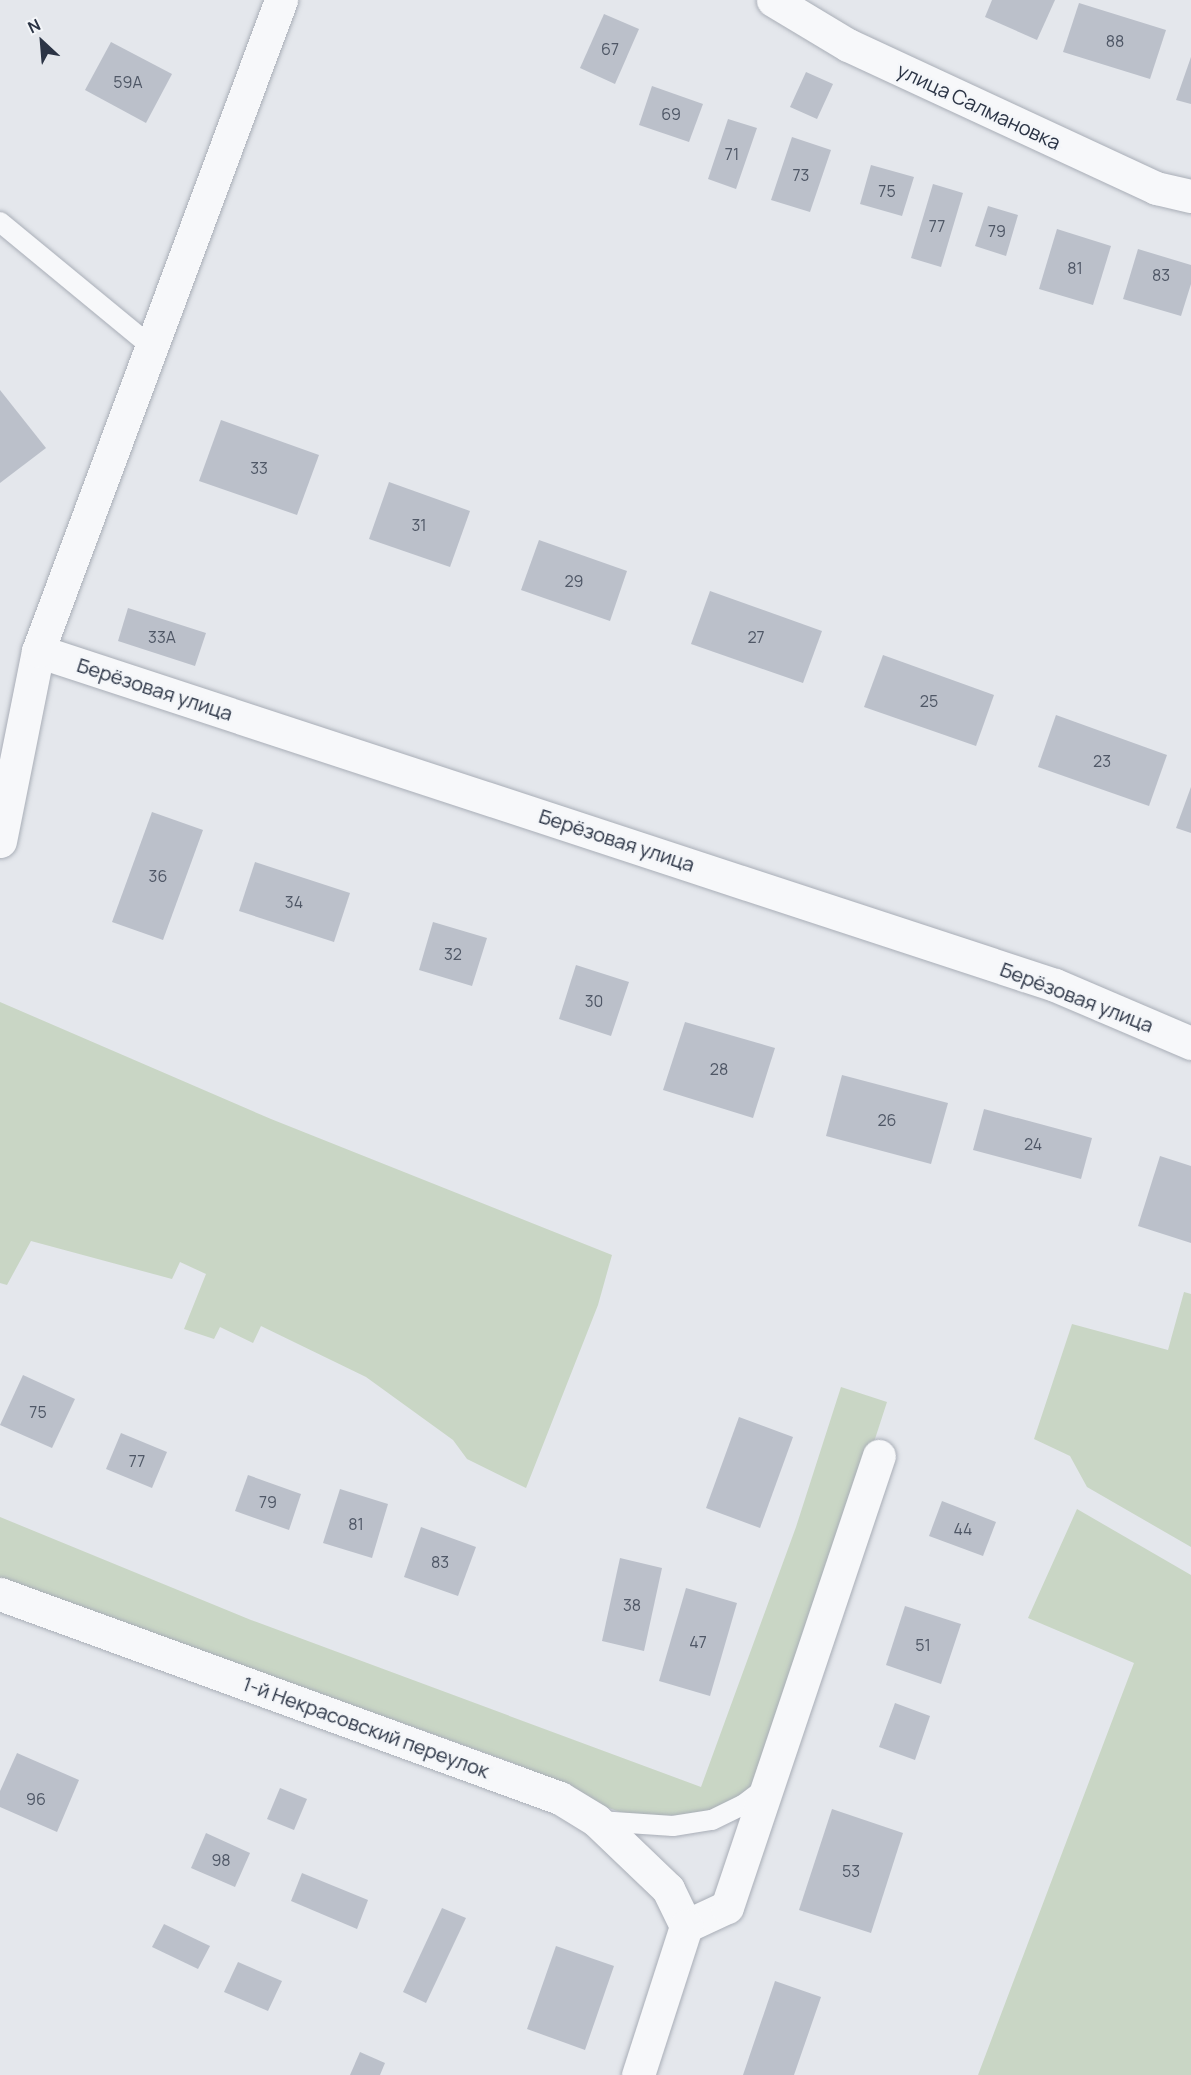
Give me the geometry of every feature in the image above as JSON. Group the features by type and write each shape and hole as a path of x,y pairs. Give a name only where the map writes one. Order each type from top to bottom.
{"street":[{"path":"0,841 4,805 38,651 281,0"},
{"name":"улица Салмановка","path":"773,0 848,45 1156,188 1191,196"},
{"name":"Берёзовая улица","path":"38,651 1055,985 1191,1043"},
{"path":"638,2075 686,1926 727,1907 879,1456"},
{"name":"1-й Некрасовский переулок","path":"0,1594 560,1798 596,1820 668,1890 686,1926"}],"lane":[{"path":"0,222 153,348"},
{"path":"596,1820 673,1826 712,1820 743,1806 770,1783"}],"green space":[{"path":"0,1002 271,1119 612,1255 598,1305 526,1488 467,1459 453,1440 366,1377 261,1326 253,1343 220,1327 214,1339 184,1329 206,1274 180,1262 172,1279 31,1241 7,1285 0,1283"},
{"path":"1184,1292 1191,1294 1191,1547 1087,1487 1070,1456 1034,1439 1072,1324 1168,1350"},
{"path":"841,1387 887,1402 810,1639 753,1785 737,1800 720,1809 689,1816 628,1815 606,1807 580,1791 511,1762 0,1578 0,1517 251,1620 701,1787 796,1527"},
{"path":"1077,1509 1191,1575 1191,2075 978,2075 1134,1663 1028,1618"}],"building":[{"path":"992,0 1055,0 1037,40 985,17"},
{"path":"1079,3 1166,30 1150,79 1063,52"},
{"path":"604,14 639,29 615,84 580,68"},
{"path":"111,42 172,74 146,123 85,90"},
{"path":"1191,57 1191,104 1176,100"},
{"path":"806,72 833,84 817,119 790,107"},
{"path":"652,86 703,104 689,142 639,125"},
{"path":"728,119 757,128 736,189 708,179"},
{"path":"792,137 831,150 810,212 771,200"},
{"path":"871,165 914,177 902,216 860,204"},
{"path":"933,184 963,193 941,267 911,258"},
{"path":"988,206 1018,215 1006,256 975,246"},
{"path":"1057,229 1111,246 1093,305 1039,289"},
{"path":"1138,249 1191,265 1191,284 1181,316 1123,299"},
{"path":"0,390 46,448 0,483"},
{"path":"221,420 319,455 297,515 199,481"},
{"path":"389,482 470,511 450,567 369,539"},
{"path":"539,540 627,571 610,621 521,590"},
{"path":"710,591 822,631 803,683 691,644"},
{"path":"128,608 206,633 195,666 118,641"},
{"path":"883,655 994,695 976,746 864,707"},
{"path":"1056,715 1167,755 1149,806 1038,767"},
{"path":"1191,787 1191,833 1176,828"},
{"path":"152,812 203,830 163,940 112,922"},
{"path":"255,862 350,893 334,942 239,911"},
{"path":"433,922 487,938 472,986 419,970"},
{"path":"576,965 629,982 611,1036 559,1019"},
{"path":"685,1022 775,1048 753,1118 663,1090"},
{"path":"842,1075 948,1103 931,1164 826,1136"},
{"path":"984,1109 1092,1138 1081,1179 973,1150"},
{"path":"1160,1156 1191,1166 1191,1243 1138,1226"},
{"path":"23,1375 75,1399 52,1448 0,1425"},
{"path":"739,1417 793,1437 760,1528 706,1508"},
{"path":"121,1433 167,1452 152,1488 106,1469"},
{"path":"248,1475 301,1494 289,1530 235,1511"},
{"path":"340,1489 388,1504 372,1558 323,1543"},
{"path":"942,1501 996,1522 983,1556 929,1536"},
{"path":"421,1527 476,1547 458,1596 404,1577"},
{"path":"620,1558 662,1568 644,1651 602,1641"},
{"path":"686,1588 737,1603 710,1696 659,1681"},
{"path":"905,1606 961,1624 941,1684 886,1665"},
{"path":"895,1703 930,1716 915,1760 879,1747"},
{"path":"17,1753 79,1780 57,1832 0,1807 0,1791"},
{"path":"280,1788 307,1799 294,1830 267,1819"},
{"path":"832,1809 903,1833 871,1933 799,1910"},
{"path":"206,1833 250,1853 235,1887 191,1868"},
{"path":"302,1873 368,1900 357,1929 291,1901"},
{"path":"442,1908 466,1918 426,2003 403,1992"},
{"path":"164,1924 210,1946 198,1969 152,1947"},
{"path":"556,1946 614,1966 585,2050 527,2029"},
{"path":"238,1962 282,1981 268,2011 224,1992"},
{"path":"775,1981 821,1997 794,2075 743,2075"},
{"path":"360,2052 385,2063 380,2075 350,2075"}]}
